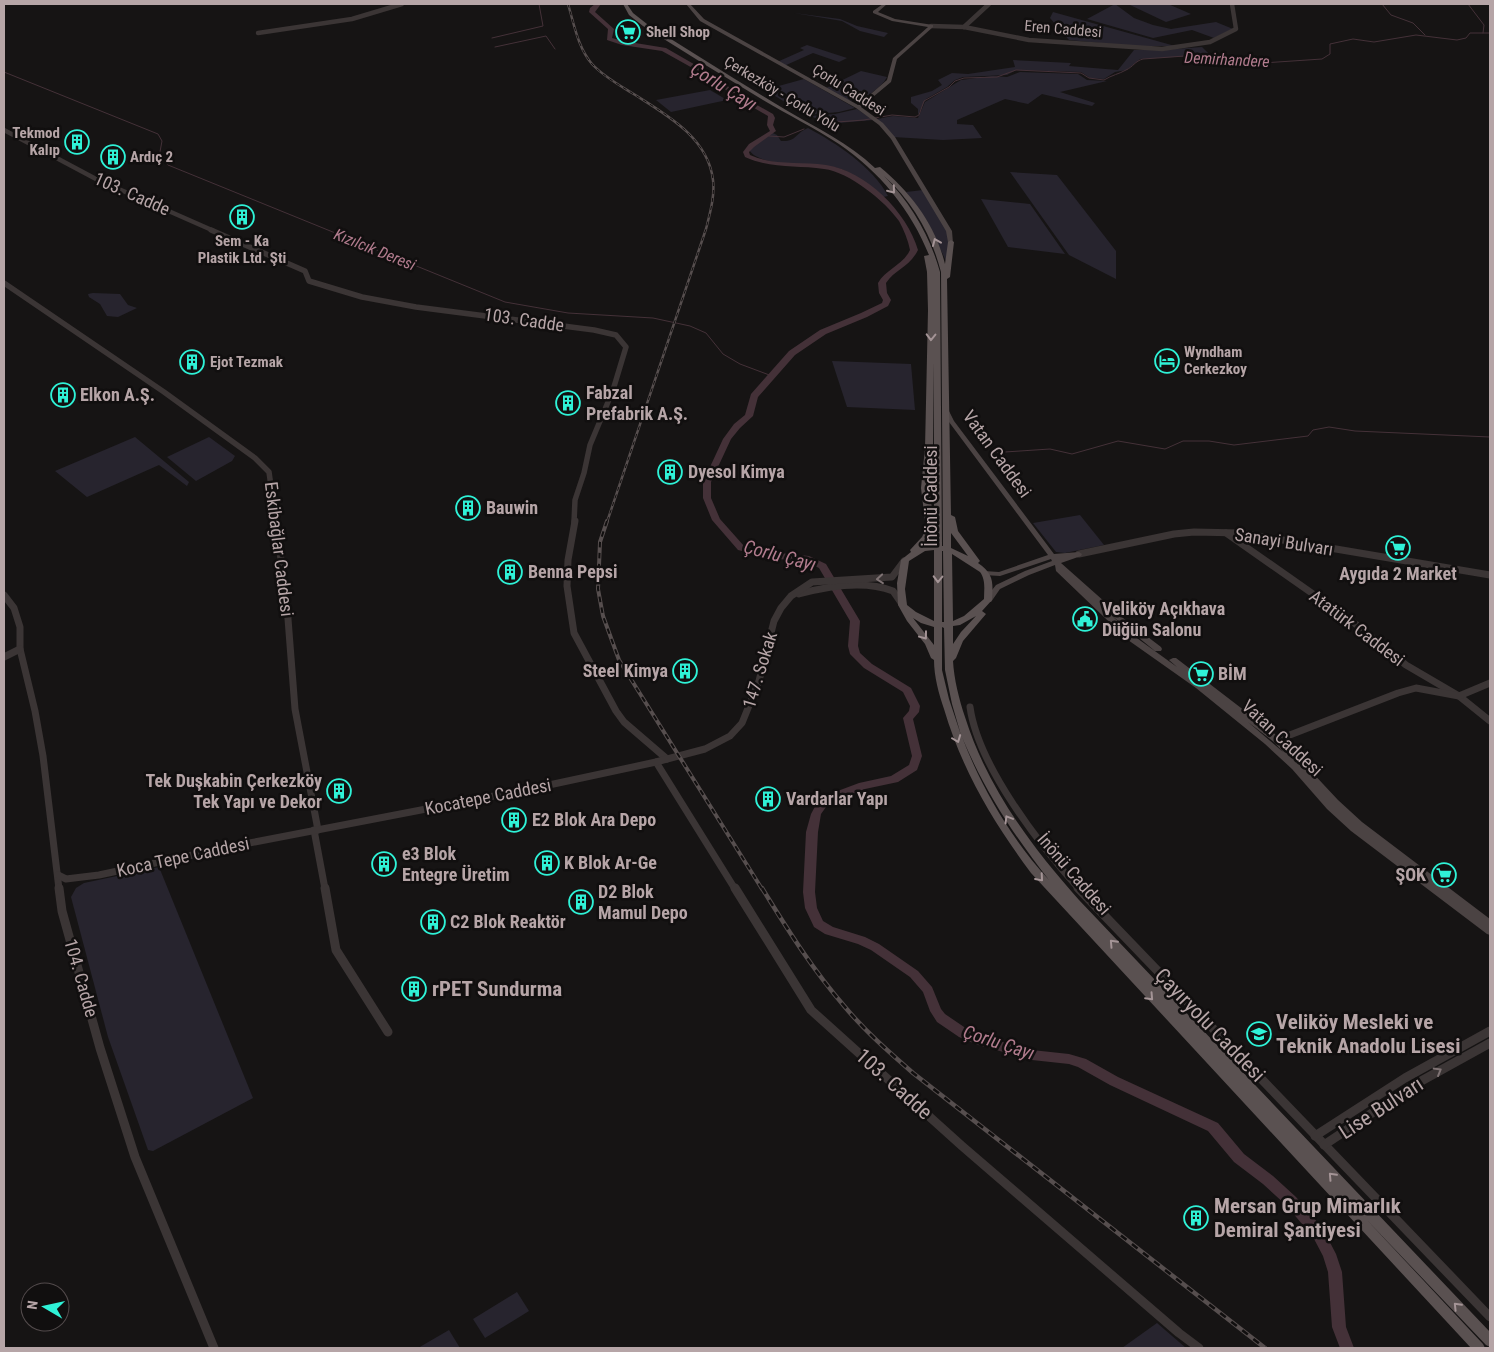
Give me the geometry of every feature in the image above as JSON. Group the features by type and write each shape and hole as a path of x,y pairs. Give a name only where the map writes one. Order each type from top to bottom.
{"main road":[{"name":"Çerkezköy - Çorlu Yolu","path":"625,4 631,14 644,26 842,144 885,182 915,220"},
{"path":"630,4 636,13 649,24 784,106 848,142 894,180 913,202 932,232 942,262 945,290"},
{"name":"Çorlu Caddesi","path":"688,4 702,20 858,107 876,120 893,138 948,231 951,242"},
{"name":"Eren Caddesi","path":"885,4 875,12 894,20 930,26"},
{"path":"858,107 889,81 895,59 930,26"},
{"path":"915,220 930,248 937,272 943,488 954,531 988,578 986,610 955,645 950,670"},
{"path":"915,220 926,252 930,272 929,448 925,488 930,530"},
{"path":"945,290 951,242"},
{"name":"İnönü Caddesi","path":"945,290 946,410 943,488 942,625 953,694 961,723 976,760 1015,830 1043,867 1490,1341"},
{"name":"Vatan Caddesi","path":"946,410 951,421 1056,561 1058,569 1071,583 1131,638 1200,686 1278,745 1359,824 1490,924"},
{"path":"943,488 930,530 922,543 905,560 901,575 902,605 932,647 952,724 966,761 1006,833 1034,870 1479,1348"},
{"path":"905,560 919,550 943,548 959,552 986,573 1000,574 1079,554"},
{"path":"902,605 913,616 925,622 942,625 960,623 973,616 998,587 1056,561"},
{"path":"938,670 942,625"},
{"name":"Vatan Caddesi","path":"1278,745 1330,807 1354,829 1490,932"}],"street":[{"path":"395,4 350,18 256,33 352,19 402,4"},
{"path":"964,27 989,4"},
{"name":"Eren Caddesi","path":"930,26 964,27 1029,40 1066,41 1133,48 1183,47 1210,42 1236,29 1232,4"},
{"name":"103. Cadde","path":"4,130 96,179 298,267 305,271 309,281 338,291 384,302 563,325 616,335 626,347 613,390 590,445 584,473 575,500 576,512 568,560 567,586 574,633 616,710 624,722 667,759"},
{"name":"Eskibağlar Caddesi","path":"4,283 164,392 255,458 269,472 288,606 295,709 313,831 336,950 388,1032"},
{"name":"Sanayi Bulvarı","path":"1079,554 1174,534 1226,532 1242,533 1490,575"},
{"name":"Atatürk Caddesi","path":"1226,532 1353,622 1406,665 1459,696 1490,721"},
{"name":"147. Sokak","path":"667,759 711,747 737,730 751,705 774,621 781,608 792,596 812,582 892,578 905,560"},
{"path":"792,596 826,587 887,589 896,594 902,605"},
{"name":"104. Cadde","path":"4,595 14,608 20,627 20,649 35,711 43,756 62,911 100,1048 135,1157 214,1348"},
{"path":"4,657 20,649"},
{"path":"1278,745 1398,693 1416,688 1459,696 1490,683"},
{"name":"Çayıryolu Caddesi","path":"970,707 971,722 1007,795 1047,853 1315,1136 1490,1317"},
{"name":"Kocatepe Caddesi","path":"313,831 535,788 667,759"},
{"name":"103. Cadde","path":"656,762 811,1010 962,1146 1178,1333 1199,1348"},
{"name":"Koca Tepe Caddesi","path":"58,875 66,879 99,875 313,831"},
{"name":"Lise Bulvarı","path":"1315,1136 1405,1078 1490,1031"},
{"name":"Lise Bulvarı","path":"1324,1145 1414,1085 1490,1043"}],"shaded area":[{"path":"1115,4 1134,18 1171,29 1216,22 1233,29 1214,38 1192,30 1153,38 1087,19"},
{"path":"1128,4 1168,4 1191,14 1166,22"},
{"path":"1053,12 1175,46 1131,46 1069,40 1050,18"},
{"path":"794,13 840,19 857,26 888,33 884,37 860,31 842,21"},
{"path":"807,45 847,58 839,62 813,53 784,66 777,62 804,50 800,48"},
{"path":"1202,47 1210,55 1140,59 1127,70 1115,72 1104,79 1090,78 1081,72 1016,70 1007,75 963,77 955,80 926,99 918,115 918,109 911,103 911,97 932,91 942,85 938,80 952,73 968,74 1015,67 1013,60 1071,63 1069,66 1118,70 1134,50"},
{"path":"861,71 887,77 881,85 861,100 845,99 826,88"},
{"path":"1020,72 1078,74 1087,80 1107,81 1060,92 1095,103 1092,106 1042,94 1028,104 1005,99 957,120 957,124 973,125 982,138 943,140 893,137 877,119 893,116 918,118 925,102 961,80 992,76 1007,77"},
{"path":"753,74 775,87 804,79 855,108 839,112 806,115 744,77"},
{"path":"710,90 727,100 671,112 656,100"},
{"path":"857,109 873,120 827,124 811,116 835,114"},
{"path":"808,128 842,148 853,157 873,175 888,196 883,197 841,169 764,160 755,156 749,150 771,132 777,135 781,141 786,141 793,139"},
{"path":"1010,172 1057,175 1116,251 1116,279 1069,255"},
{"path":"923,190 947,231 950,242 946,261 926,219 906,192"},
{"path":"981,199 1030,204 1065,254 1008,247"},
{"path":"88,294 120,294 128,305 137,308 118,317 107,316 100,304 89,297"},
{"path":"832,361 911,364 915,410 847,407"},
{"path":"135,437 189,482 187,486 159,465 87,497 55,471"},
{"path":"209,437 235,456 232,461 196,481 167,457"},
{"path":"1080,515 1104,545 1065,553 1056,552 1033,523"},
{"path":"159,867 253,1098 153,1151 148,1150 108,1037 71,897 76,888 84,883"},
{"path":"517,1292 529,1311 485,1338 473,1319"},
{"path":"1157,1323 1186,1348 1122,1348"},
{"path":"449,1330 460,1348 418,1348"}],"waterway":[{"path":"492,38 543,26 539,4"},
{"name":"Çorlu Çayı","path":"598,4 593,8 592,12 611,29 609,39 622,43 664,49 716,79 734,94 771,115 770,125 773,131 752,145 746,152 747,156 766,163 826,167 835,169 856,180 877,195 900,218 907,229 914,250 906,263 887,276 882,283 881,288 887,300 885,304 823,332 792,353 754,396 749,416 737,426 727,439 707,482 707,498 716,520 741,548 770,555 809,559 823,566 855,621 853,646 855,654 868,666 907,690 915,706 914,712 908,718 917,756 913,767 894,779 863,786 831,798 822,804 816,814 812,832 809,892 811,908 818,924 829,931 861,940 875,947 914,974 928,990 936,1011 941,1018 963,1033 978,1040 1032,1055 1069,1059 1082,1063 1114,1081 1213,1127 1239,1158 1268,1180 1291,1201 1318,1233 1329,1254 1335,1272 1339,1327 1347,1348"},
{"path":"1382,4 1391,15 1413,23 1425,35"},
{"path":"1468,4 1484,25 1483,33"},
{"name":"Demirhandere","path":"824,123 864,120 892,115 915,117 919,115 924,101 949,87 955,81 964,78 997,77 1016,70 1081,73 1089,78 1104,80 1121,73 1143,59 1199,55 1263,63 1322,59 1330,54 1330,44 1353,39 1374,42 1416,35 1457,40 1466,38 1470,33 1483,33"},
{"name":"Demirhandere","path":"1483,33 1490,33"},
{"path":"495,47 546,36 555,49"},
{"name":"Kızılcık Deresi","path":"4,72 158,134 162,141 159,157 168,165 505,302 568,313 653,318 690,326 706,333 723,354 740,364 772,376"},
{"path":"769,136 784,137 804,129"},
{"path":"990,453 1050,449 1072,454 1118,441 1165,449 1183,441 1209,441 1234,445 1308,436 1313,430 1329,427 1355,431 1490,437"}],"railway":[{"path":"568,4 580,43 587,58 606,76 658,109 683,128 703,151 713,180 713,198 706,229 607,522"},
{"path":"607,521 600,542 598,589 603,616 619,660 762,889"},
{"path":"762,888 822,979 853,1016 886,1049 913,1073 1265,1348"}],"place":[{"name":"Shell Shop","path":"628,32"},
{"name":"Tekmod Kalıp","path":"77,142"},
{"name":"Ardıç 2","path":"113,157"},
{"name":"Sem - Ka Plastik Ltd. Şti","path":"242,217"},
{"name":"Wyndham Cerkezkoy","path":"1167,361"},
{"name":"Ejot Tezmak","path":"192,362"},
{"name":"Elkon A.Ş.","path":"63,395"},
{"name":"Fabzal Prefabrik A.Ş.","path":"568,403"},
{"name":"Dyesol Kimya","path":"670,472"},
{"name":"Bauwin","path":"468,508"},
{"name":"Aygıda 2 Market","path":"1398,548"},
{"name":"Benna Pepsi","path":"510,572"},
{"name":"Veliköy Açıkhava Düğün Salonu","path":"1085,619"},
{"name":"Steel Kimya","path":"685,671"},
{"name":"BİM","path":"1201,674"},
{"name":"Tek Duşkabin Çerkezköy Tek Yapı ve Dekor","path":"339,791"},
{"name":"Vardarlar Yapı","path":"768,799"},
{"name":"E2 Blok Ara Depo","path":"514,820"},
{"name":"K Blok Ar-Ge","path":"547,863"},
{"name":"e3 Blok Entegre Üretim","path":"384,864"},
{"name":"ŞOK","path":"1444,875"},
{"name":"D2 Blok Mamul Depo","path":"581,902"},
{"name":"C2 Blok Reaktör","path":"433,922"},
{"name":"rPET Sundurma","path":"414,989"},
{"name":"Veliköy Mesleki ve Teknik Anadolu Lisesi","path":"1259,1034"},
{"name":"Mersan Grup Mimarlık Demiral Şantiyesi","path":"1196,1218"}]}
